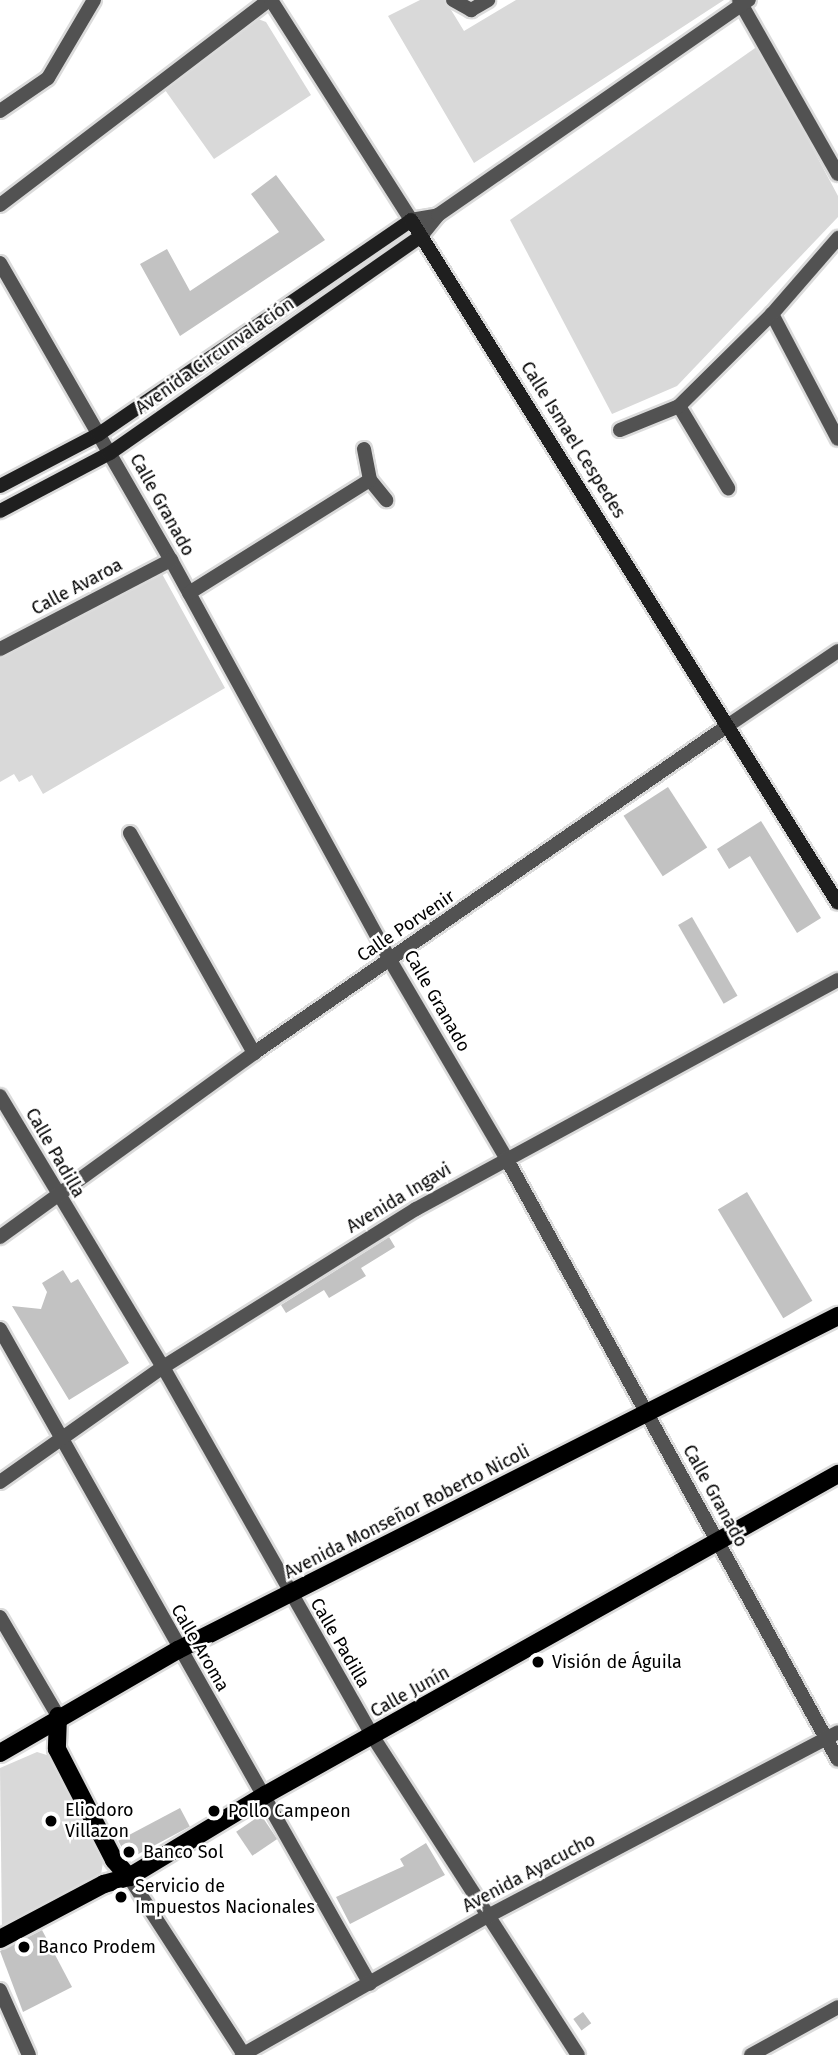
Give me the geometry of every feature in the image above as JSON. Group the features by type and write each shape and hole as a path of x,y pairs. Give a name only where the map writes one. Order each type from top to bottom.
{"main road":[{"name":"Calle Ismael Cespedes","path":"411,220 730,724 838,903"},
{"name":"Avenida Circunvalación","path":"0,486 99,434 411,220"},
{"name":"Avenida Circunvalación","path":"0,511 110,453 421,236"},
{"name":"Avenida Monseñor Roberto Nicoli","path":"0,1753 37,1735 58,1716 178,1650 838,1316"},
{"name":"Calle Junín","path":"0,1939 104,1884 129,1877 265,1795 373,1737 838,1474"},
{"path":"58,1716 57,1749 114,1860 129,1877"}],"street":[{"path":"0,111 48,78 94,0"},
{"path":"0,205 270,0"},
{"name":"Calle Ismael Cespedes","path":"270,0 411,220"},
{"path":"453,0 471,10 488,0"},
{"path":"743,2 838,174"},
{"name":"Avenida Circunvalación","path":"421,236 438,215 743,2"},
{"name":"Avenida Circunvalación","path":"411,220 438,215"},
{"path":"620,430 679,407 772,314 838,238"},
{"name":"Calle Granado","path":"0,263 171,560 390,960 506,1158 719,1542 832,1736 838,1760"},
{"path":"772,314 838,439"},
{"path":"679,407 728,488"},
{"path":"364,449 370,480 386,500"},
{"path":"189,593 370,480"},
{"name":"Calle Avaroa","path":"0,649 171,560"},
{"name":"Calle Porvenir","path":"0,1237 254,1053 838,651"},
{"path":"130,833 254,1053"},
{"name":"Avenida Ingavi","path":"0,1482 163,1367 506,1158 838,980"},
{"name":"Calle Padilla","path":"0,1096 57,1196 163,1367 373,1737 578,2055"},
{"name":"Calle Aroma","path":"0,1329 63,1436 178,1650 265,1795 370,1984"},
{"path":"0,1617 58,1716"},
{"name":"Avenida Ayacucho","path":"243,2055 488,1916 832,1736"},
{"path":"129,1877 243,2055"},
{"path":"0,1990 29,2055"},
{"path":"751,2055 838,2007"}],"shaded area":[{"path":"420,0 445,0 464,31 516,0 724,0 474,163 388,16"},
{"path":"258,19 266,22 311,95 214,159 165,90"},
{"path":"758,46 838,196 838,217 677,386 612,414 510,220"},
{"path":"161,572 225,688 43,794 32,775 19,782 14,774 0,782 0,655"},
{"path":"37,1752 50,1756 103,1862 101,1875 2,1930 0,1768"}],"building":[{"path":"276,175 325,240 180,336 140,264 167,249 190,291 279,232 251,194"},
{"path":"668,787 707,847 663,876 624,816"},
{"path":"761,821 821,918 797,933 750,856 729,869 717,849"},
{"path":"692,917 738,996 724,1004 678,925"},
{"path":"747,1192 812,1301 783,1318 718,1210"},
{"path":"389,1237 395,1247 361,1268 366,1276 329,1298 324,1290 286,1313 281,1305"},
{"path":"63,1270 71,1283 78,1279 129,1363 69,1400 12,1306 41,1309 47,1292 42,1283"},
{"path":"180,1808 190,1827 128,1859 118,1841"},
{"path":"261,1815 277,1839 252,1856 236,1832"},
{"path":"426,1843 445,1875 350,1924 336,1897 404,1866 400,1859"},
{"path":"42,1930 72,1987 23,2012 0,1951"},
{"path":"583,2012 591,2023 582,2030 573,2019"}],"place":[{"name":"Visión de Águila","path":"538,1662"},
{"name":"Pollo Campeon","path":"214,1811"},
{"name":"Eliodoro Villazon","path":"51,1821"},
{"name":"Banco Sol","path":"129,1852"},
{"name":"Servicio de Impuestos Nacionales","path":"121,1897"},
{"name":"Banco Prodem","path":"24,1947"}]}
